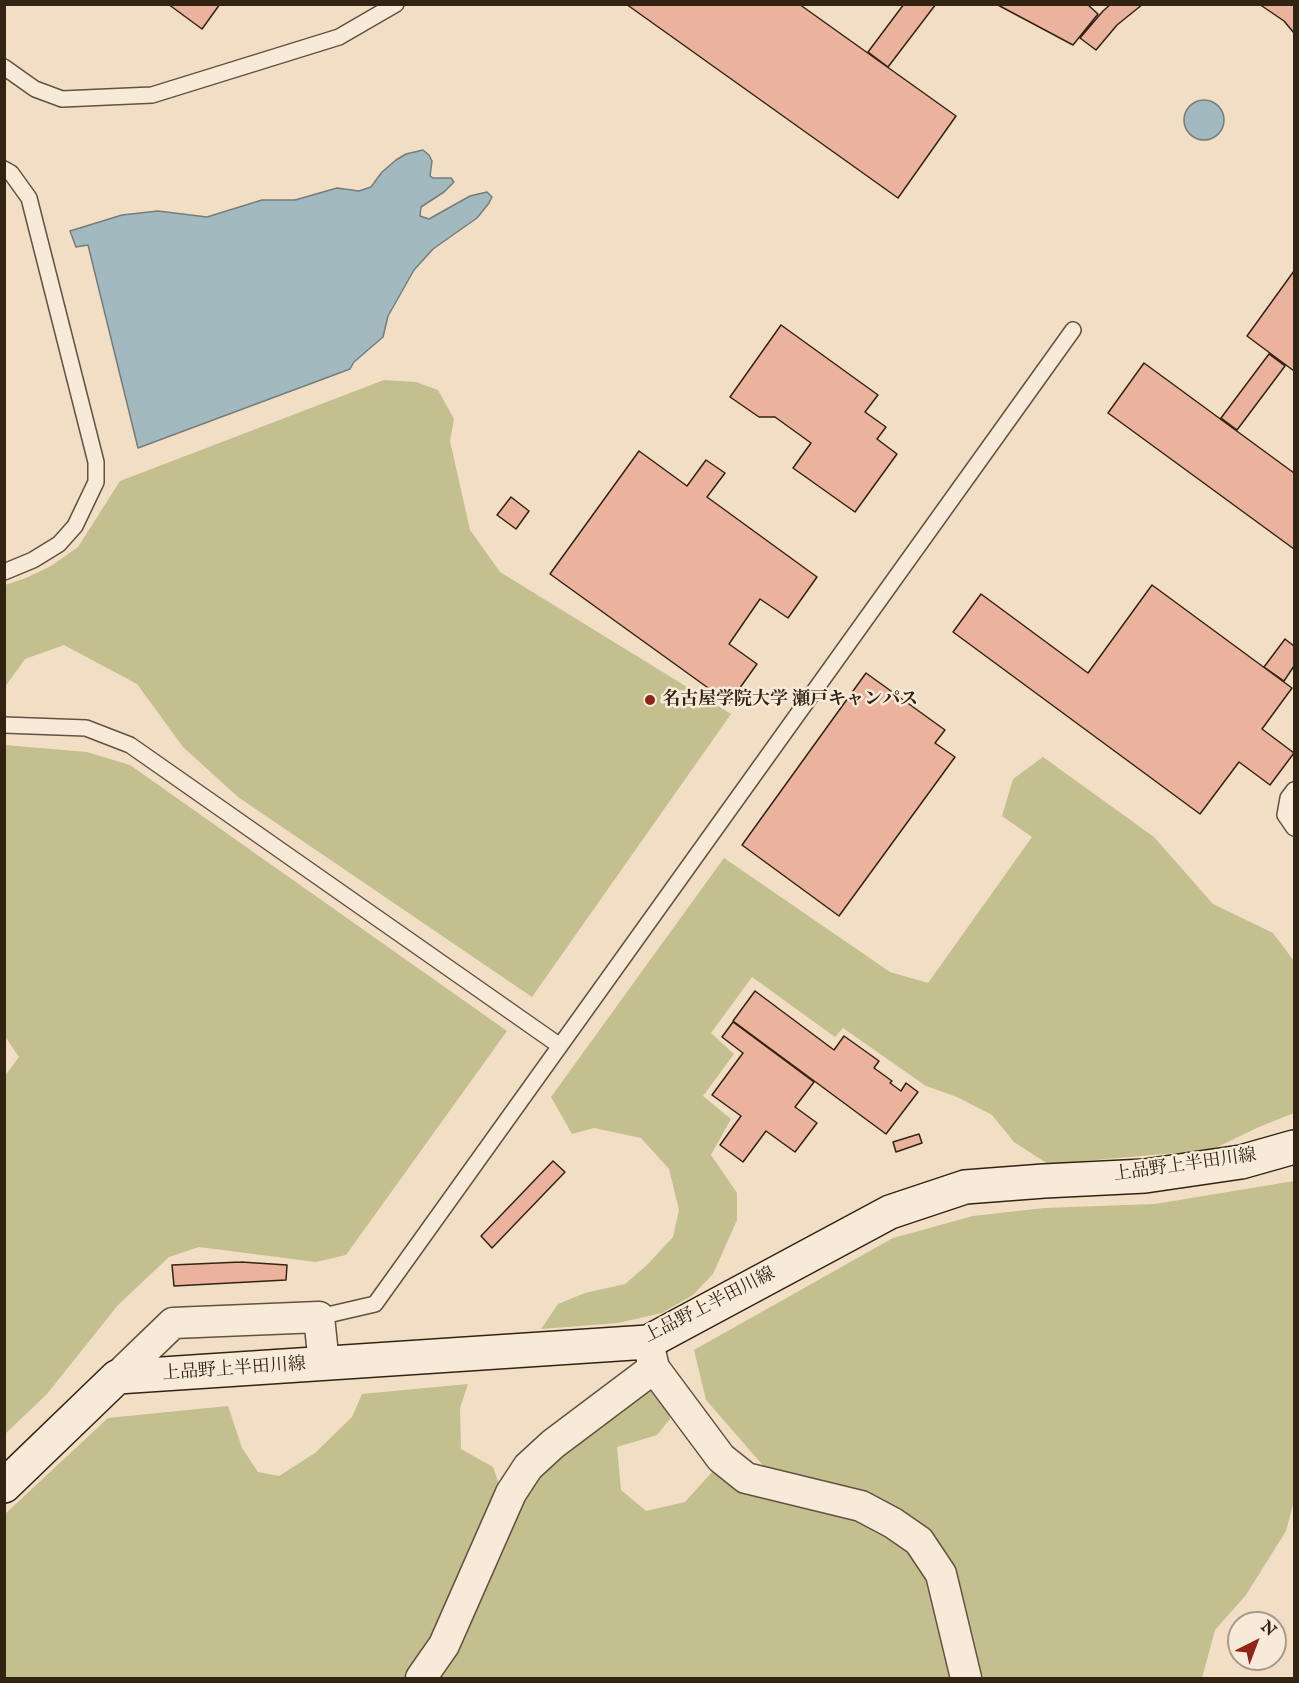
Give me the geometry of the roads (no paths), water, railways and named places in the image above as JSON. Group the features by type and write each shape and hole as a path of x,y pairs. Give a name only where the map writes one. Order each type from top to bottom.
{"street":[{"name":"上品野上半田川線","path":"117,1377 324,1364 651,1355 890,1212 964,1187 1145,1176 1241,1162 1294,1147"},
{"path":"4,1486 172,1323 319,1317 324,1364"},
{"path":"422,1678 444,1645 511,1493 528,1467 651,1355 721,1458 746,1478 861,1506 893,1523 919,1541 941,1574 966,1678"}],"lane":[{"path":"4,67 34,89 62,99 152,95 339,37 396,4"},
{"path":"4,169 10,173 29,198 96,462 96,482 75,526 59,543 33,561 4,572"},
{"path":"319,1317 375,1304 1073,330"},
{"path":"4,725 86,728 130,746 560,1046"},
{"path":"1294,790 1288,798 1285,815 1294,828"}],"water":[{"path":"1204,100 1212,101 1218,106 1223,112 1223,128 1218,134 1212,139 1204,140 1196,139 1190,134 1185,128 1184,120 1185,112 1190,106 1196,101"},
{"path":"423,150 432,161 430,176 451,178 454,182 444,192 421,207 420,216 429,219 470,196 487,192 492,197 477,218 433,249 414,270 388,316 383,337 354,362 350,369 138,448 88,245 76,247 70,231 122,215 158,211 207,217 262,200 295,200 337,188 359,191 371,187 382,172 396,160 406,154"}],"place":[{"name":"名古屋学院大学 瀬戸キャンパス","path":"650,700"}]}
